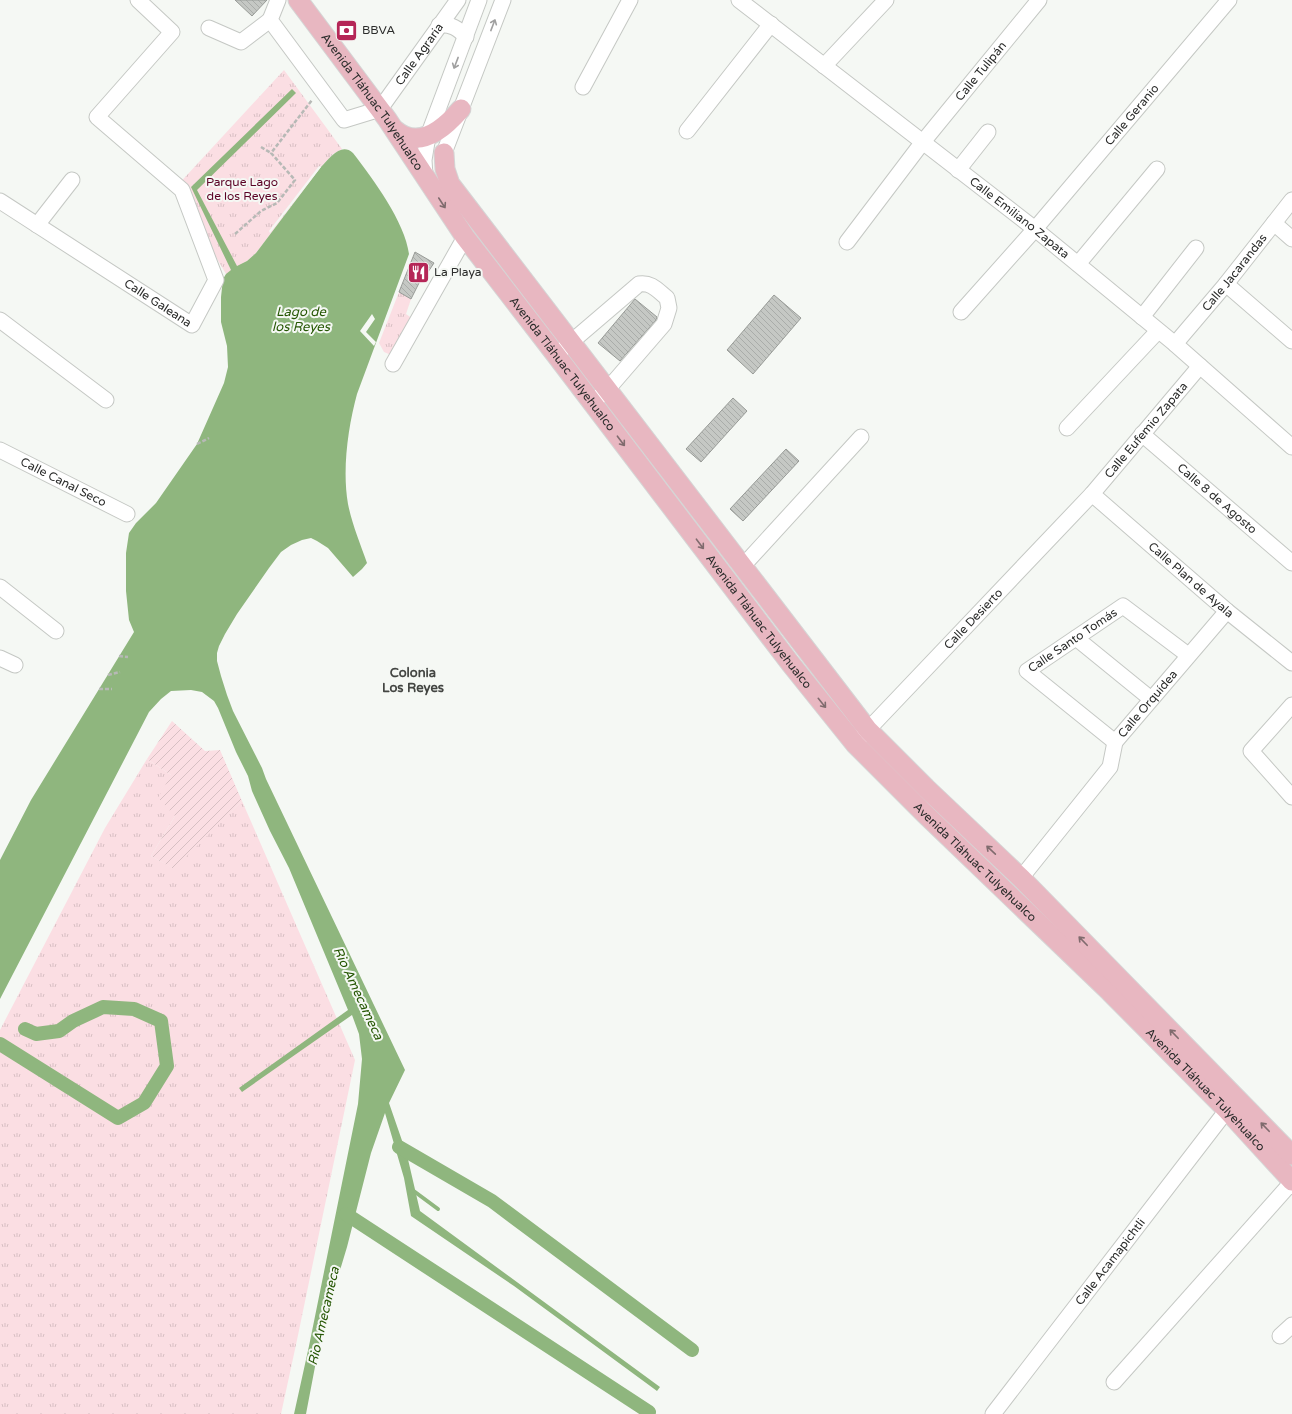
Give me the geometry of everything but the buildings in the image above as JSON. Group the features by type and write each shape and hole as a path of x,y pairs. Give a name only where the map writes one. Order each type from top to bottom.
{"main road":[{"name":"Avenida Tláhuac Tulyehualco","path":"298,0 395,130 465,237 556,354 790,663 855,744 957,844 1116,986 1292,1155"},
{"path":"395,130 406,137 417,138 428,136 437,132 450,122 461,109"},
{"name":"Avenida Tláhuac Tulyehualco","path":"444,153 445,169 450,184 868,730 911,774 1021,878 1292,1182"},
{"path":"728,581 742,567"},
{"path":"790,663 807,651"},
{"path":"897,786 911,774"},
{"path":"957,844 970,830"}],"street":[{"name":"Calle Galeana","path":"0,201 192,325 216,280 182,190 97,117 172,32 138,0"},
{"path":"209,28 241,42 270,20 278,0"},
{"name":"Calle Agraria","path":"380,109 458,0"},
{"path":"425,176 424,160 428,136 479,0"},
{"path":"444,153 503,0"},
{"path":"583,87 630,0"},
{"name":"Calle Emiliano Zapata","path":"739,0 1035,229 1175,344 1292,447"},
{"path":"824,66 886,0"},
{"name":"Calle Tulipán","path":"847,242 922,143 1039,0"},
{"name":"Calle Geranio","path":"961,312 1035,229 1229,0"},
{"path":"270,20 344,120 380,109"},
{"path":"687,131 771,24"},
{"path":"439,26 451,26 457,28 466,37"},
{"path":"958,170 988,132"},
{"path":"1078,264 1157,169"},
{"path":"37,225 72,180"},
{"name":"Calle Jacarandas","path":"1175,344 1226,284 1292,200"},
{"path":"1274,223 1292,239"},
{"path":"393,364 465,237"},
{"path":"1142,317 1196,248"},
{"path":"556,354 639,284 646,283 654,287 667,298 669,308 664,324 607,390 592,403"},
{"path":"1226,284 1292,341"},
{"path":"0,320 106,400"},
{"path":"1067,428 1158,330"},
{"name":"Calle Eufemio Zapata","path":"1092,494 1200,366"},
{"name":"Calle 8 de Agosto","path":"1142,434 1292,563"},
{"path":"742,567 861,437"},
{"name":"Calle Canal Seco","path":"0,450 127,514"},
{"name":"Calle Plan de Ayala","path":"1092,494 1227,611 1292,663"},
{"name":"Calle Desierto","path":"855,744 1092,494"},
{"path":"0,587 56,631"},
{"name":"Calle Santo Tomás","path":"1115,742 1027,671 1123,606 1188,656"},
{"name":"Calle Orquídea","path":"1021,878 1110,767 1115,742 1227,611"},
{"path":"1076,638 1151,700"},
{"path":"0,658 15,665"},
{"path":"1292,705 1251,751 1292,797"},
{"name":"Calle Acamapichtli","path":"993,1414 1227,1110"},
{"path":"1114,1382 1292,1182"},
{"path":"1280,1336 1292,1325"}],"path":[{"path":"271,153 321,89"},
{"path":"235,234 261,211 277,203 295,180 271,153 261,147"},
{"path":"197,444 209,438"},
{"path":"119,656 128,657"},
{"path":"108,675 120,672"},
{"path":"99,689 112,688"}],"green space":[{"name":"Parque Lago de los Reyes","path":"284,70 342,149 333,154 321,167 256,253 247,261 226,274 175,188"},
{"path":"399,292 411,299 406,314 413,319 391,355 384,352 379,343"},
{"path":"172,721 205,751 220,750 242,801 174,869 151,856 175,816 158,798 171,775 147,759"},
{"path":"147,759 171,775 175,816 151,856 173,868 242,801 355,1060 281,1414 0,1414 0,1030 105,828"}],"water":[{"name":"Lago de los Reyes","path":"292,89 296,93 197,190 237,266 247,261 256,253 321,167 336,152 344,149 353,153 387,201 401,228 409,254 357,394 349,434 346,463 346,491 354,526 367,563 353,577 328,548 311,538 291,545 281,552 237,614 219,646 217,661 221,676 233,711 262,768 405,1070 389,1103 407,1155 420,1211 660,1387 657,1391 514,1286 411,1216 404,1178 385,1113 371,1153 347,1247 322,1330 306,1414 294,1414 358,1104 362,1059 359,1034 352,1015 242,1092 239,1088 348,1010 289,868 252,791 248,776 236,752 218,708 214,701 202,692 191,690 171,691 149,712 0,999 0,860 31,800 134,632 129,620 126,591 126,553 129,533 136,523 156,503 197,444 224,383 228,367 227,346 221,322 221,297 223,279 231,270 191,187"}],"pier":[{"path":"319,166 321,167 270,233 269,231"},
{"path":"372,314 375,319 366,332 376,342 374,346 360,331"}],"waterway":[{"path":"0,1044 118,1118 144,1103 167,1066 161,1021 134,1009 103,1007 73,1021 59,1031 36,1034 25,1029"},
{"path":"399,1147 492,1201 692,1350"},
{"path":"411,1189 438,1209"},
{"path":"346,1214 649,1412"}],"place":[{"name":"BBVA","path":"347,30"},
{"name":"La Playa","path":"418,272"}],"district":[{"name":"Colonia Los Reyes","path":"413,680"}],"water label":[{"name":"Rio Amecameca","path":"359,993"},
{"name":"Rio Amecameca","path":"323,1316"}]}
